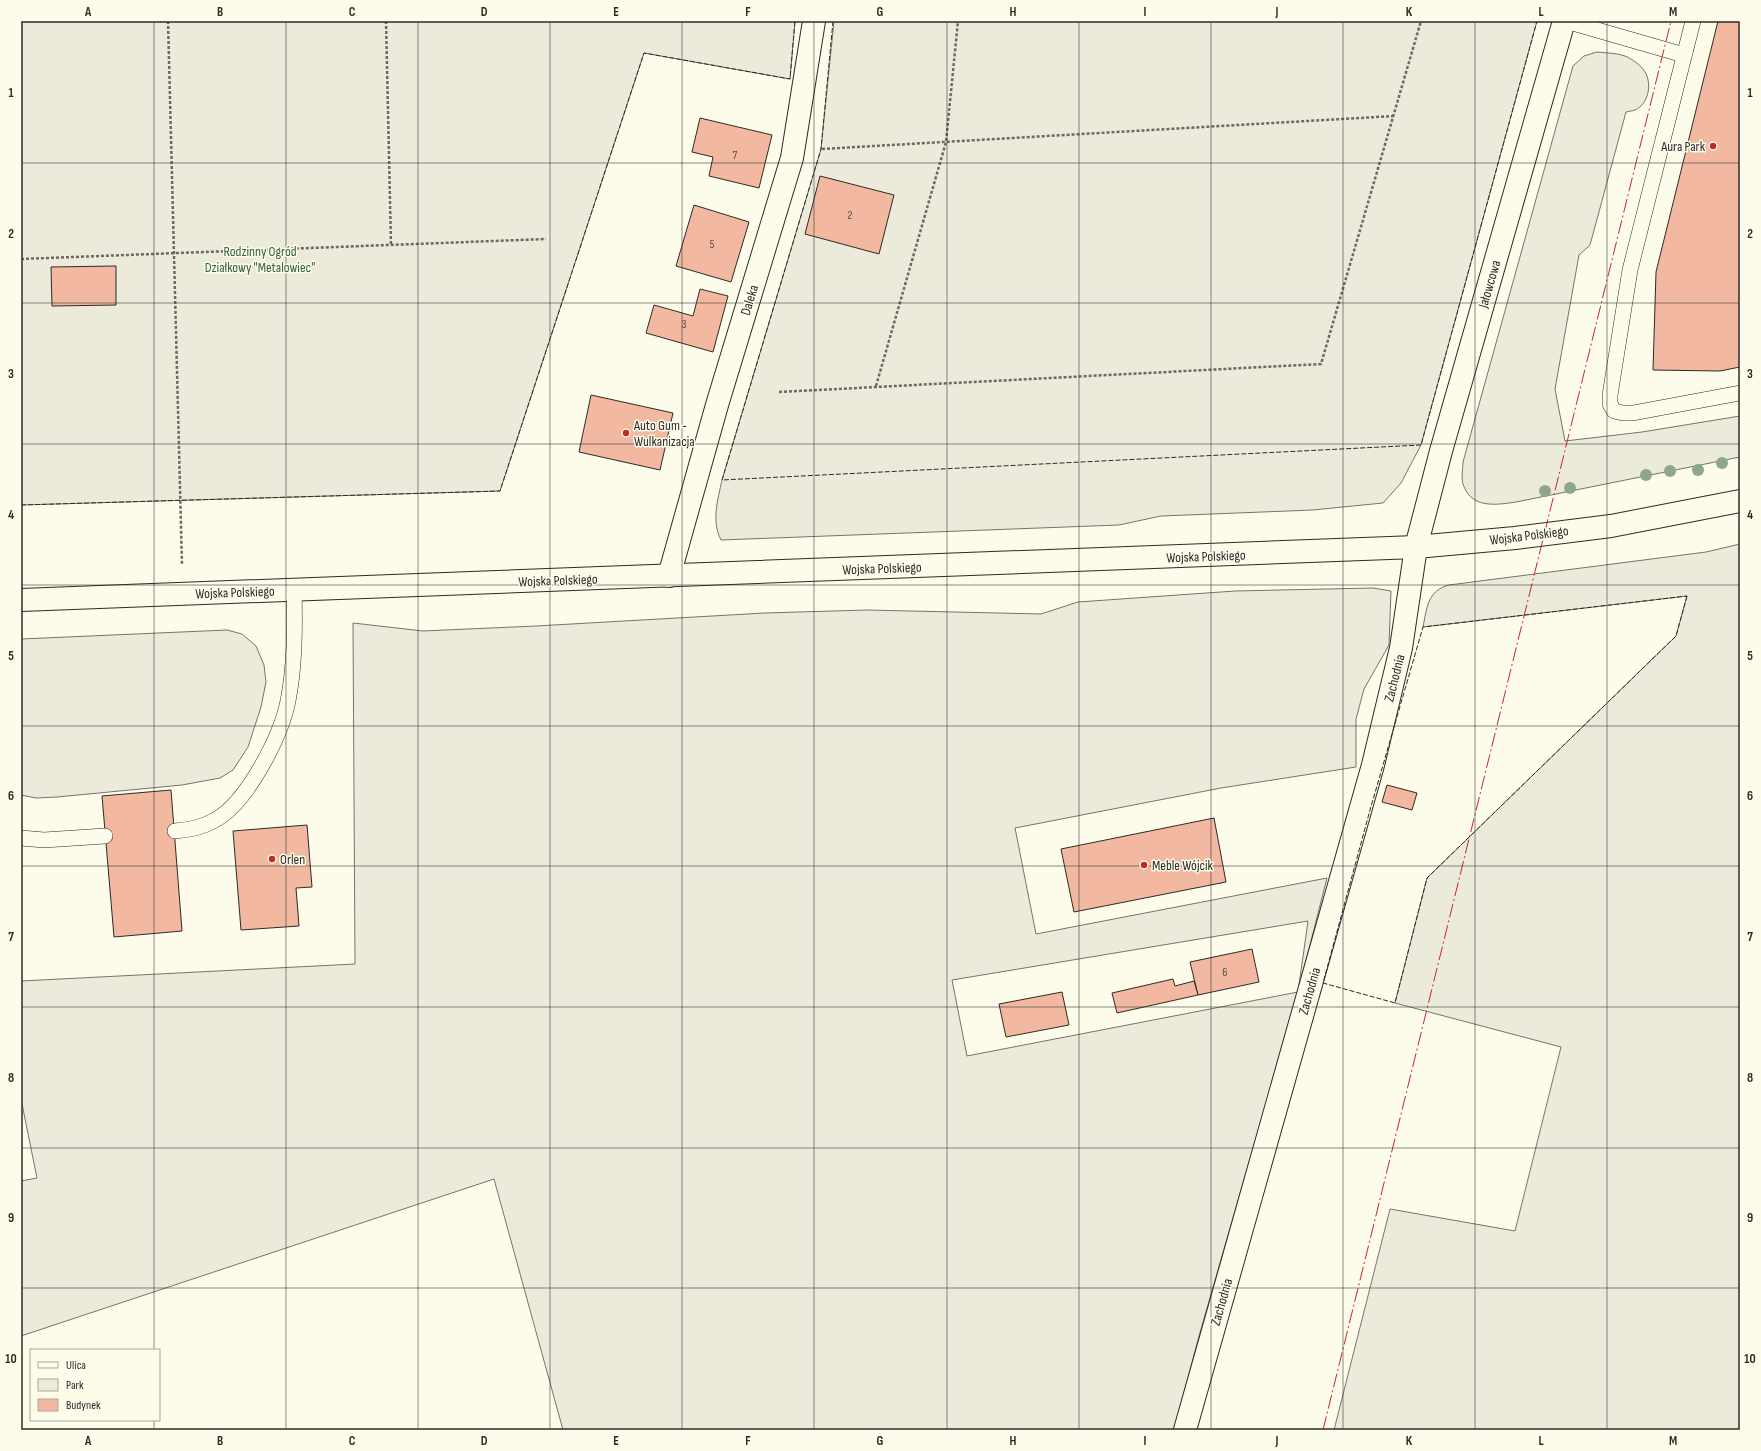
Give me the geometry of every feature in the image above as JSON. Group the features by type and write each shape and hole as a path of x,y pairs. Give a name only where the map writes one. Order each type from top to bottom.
{"street":[{"name":"Daleka","path":"669,576 717,406 794,151 814,21"},
{"name":"Jałowcowa","path":"1416,547 1441,451 1565,21"},
{"name":"Wojska Polskiego","path":"21,600 1416,547 1515,538 1611,526 1740,501"},
{"name":"Zachodnia","path":"1185,1430 1373,765 1401,648 1416,547"}],"lane":[{"path":"1565,21 1684,54"},
{"path":"1692,21 1630,270 1610,395 1610,404 1614,411 1623,414 1740,393"},
{"path":"174,831 193,829 217,820 246,790 270,751 288,702 293,664 294,589"},
{"path":"21,838 44,840 105,836"}],"path":[{"path":"168,21 183,594"},
{"path":"386,21 391,245"},
{"path":"876,386 946,142 958,21"},
{"path":"778,392 1321,364 1421,21"},
{"path":"794,151 1394,116"},
{"path":"21,259 546,239"}],"green space":[{"name":"Rodzinny Ogród Działkowy \"Metalowiec\"","path":"21,21 795,21 790,79 644,53 500,491 21,505"},
{"path":"834,21 1537,21 1421,445 1401,483 1383,503 1313,510 1161,516 1119,525 721,540 716,525 716,510 722,480 821,149"},
{"path":"1597,52 1628,57 1645,72 1649,87 1646,98 1640,107 1626,112 1590,245 1579,255 1555,389 1565,441 1642,432 1740,416 1740,457 1516,502 1485,504 1472,498 1467,492 1462,482 1463,462 1573,66 1584,56"},
{"path":"1740,544 1740,1430 1334,1430 1390,1209 1515,1231 1561,1047 1395,1003 1427,878 1676,636 1687,596 1423,627 1429,601 1436,591 1449,585 1706,552"},
{"path":"1373,588 1391,591 1389,645 1364,689 1356,719 1356,767 1221,788 1015,828 1036,934 1327,878 1298,992 1199,1336 1174,1430 563,1430 494,1179 21,1336 21,1181 37,1178 21,1099 21,981 355,964 353,623 423,631 765,613 867,610 1041,614 1078,602 1235,591","holes":["1308,921 1298,992 967,1056 952,980"]},
{"path":"227,630 242,634 256,646 264,665 266,682 261,707 248,747 233,770 220,778 182,785 57,797 36,798 21,795 21,639"}],"building":[{"name":"Aura Park","path":"1718,21 1740,21 1740,367 1720,371 1653,370 1656,272"},
{"path":"700,118 772,135 759,188 709,176 713,157 692,152"},
{"path":"820,176 894,195 879,254 805,234"},
{"path":"694,205 749,222 731,282 676,266"},
{"path":"116,266 116,305 52,306 51,267"},
{"path":"700,289 728,296 713,352 646,333 654,305 693,316"},
{"name":"Auto Gum - Wulkanizacja","path":"591,395 673,413 660,470 579,452"},
{"path":"1387,785 1417,793 1412,810 1382,802"},
{"path":"171,790 182,931 114,937 102,796"},
{"name":"Meble Wójcik","path":"1214,818 1226,882 1074,912 1061,849"},
{"name":"Orlen","path":"307,825 312,887 296,888 299,926 241,930 233,831"},
{"path":"1252,949 1259,982 1198,995 1190,962"},
{"path":"1173,979 1175,986 1194,981 1198,995 1117,1013 1112,993"},
{"path":"1062,992 1069,1025 1006,1037 999,1004"}],"fence":[{"path":"21,505 500,491 644,53 790,79 795,21"},
{"path":"833,21 821,149 722,480 1421,445 1537,21"},
{"path":"1687,596 1676,636 1427,878 1395,1003 1323,983 1370,810 1423,627 1687,596"}],"power":[{"path":"1323,1430 1671,21"}],"place":[{"name":"Aura Park","path":"1713,146"},
{"name":"Auto Gum - Wulkanizacja","path":"626,433"},
{"name":"Orlen","path":"272,859"},
{"name":"Meble Wójcik","path":"1144,865"}]}
